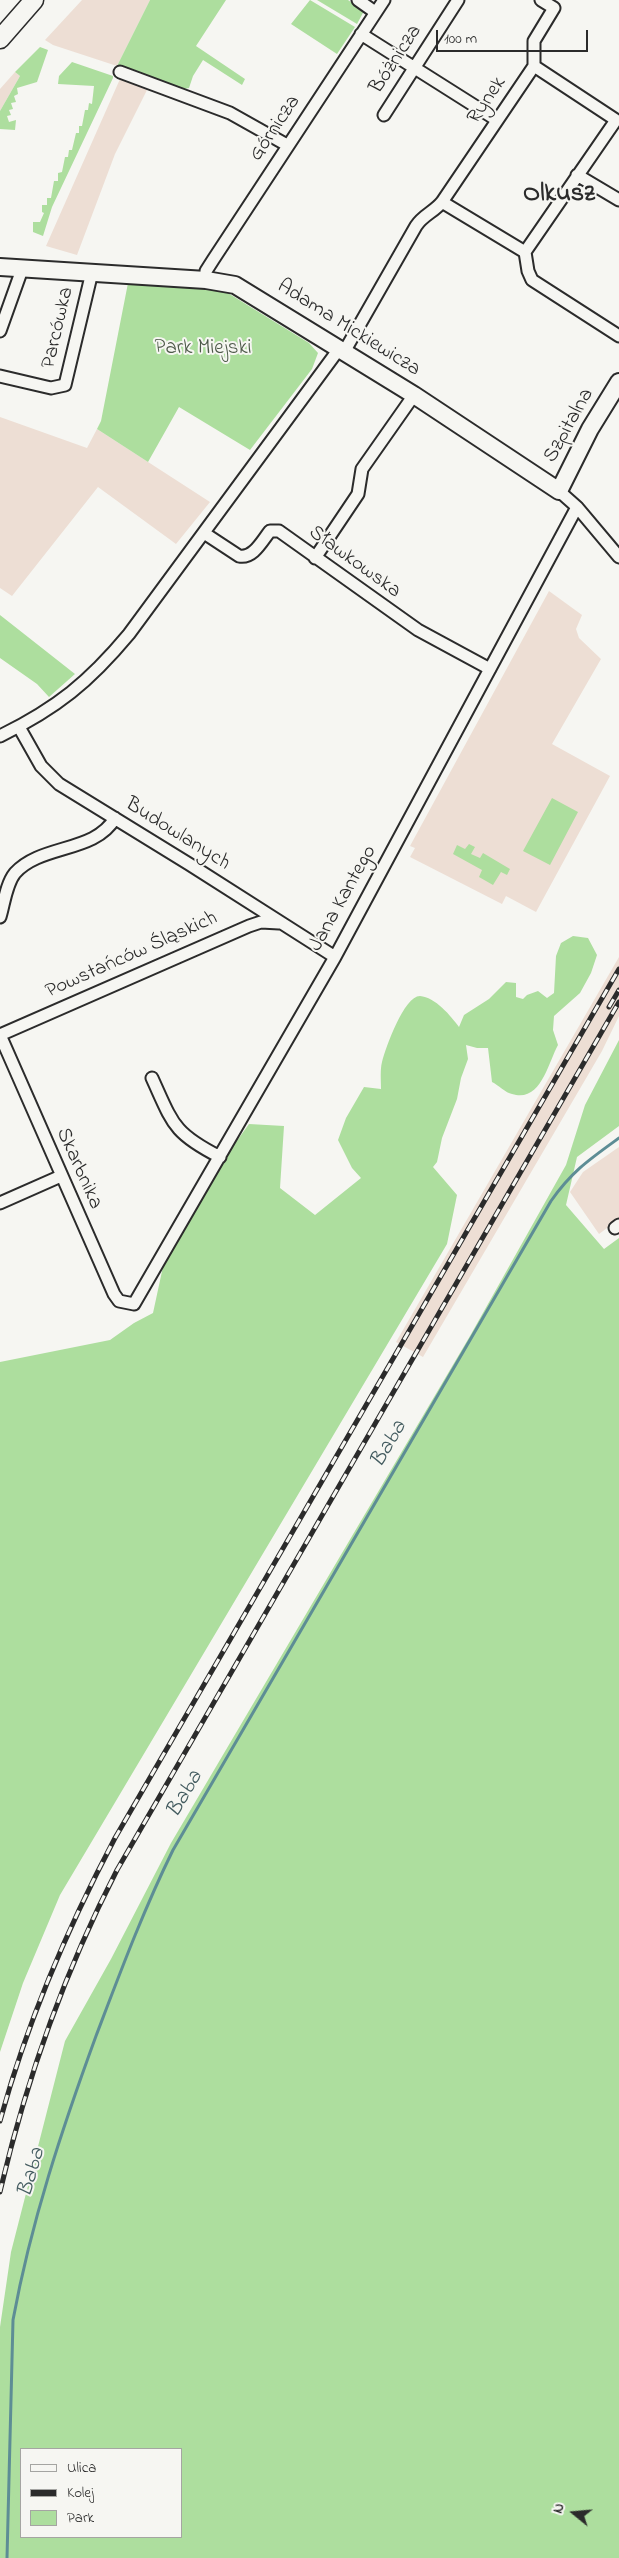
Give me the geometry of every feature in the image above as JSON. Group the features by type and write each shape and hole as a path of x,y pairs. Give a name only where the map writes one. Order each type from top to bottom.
{"main road":[{"path":"0,39 34,0"}],"street":[{"path":"358,0 375,12"},
{"name":"Górnicza","path":"206,280 206,271 209,265 384,0"},
{"name":"Bóżnicza","path":"384,115 458,0"},
{"path":"534,66 534,41 554,8 541,0"},
{"path":"361,34 497,120"},
{"name":"Rynek","path":"442,202 534,66 616,120 576,175 525,252"},
{"path":"120,72 230,112 287,146"},
{"path":"576,175 619,200"},
{"path":"0,736 53,708 100,668 129,634 342,351 416,226 423,217 436,210 442,202 525,252 528,271 532,280 619,336"},
{"name":"Adama Mickiewicza","path":"0,267 206,280 224,282 246,290 414,395 559,491 577,507 619,557"},
{"path":"0,330 20,275 20,268"},
{"name":"Parcówka","path":"0,376 51,388 65,385 92,272"},
{"name":"Szpitalna","path":"559,491 590,429 619,382"},
{"path":"315,558 358,494 362,469 414,395"},
{"name":"Jana Kantego","path":"134,1304 334,957 577,507"},
{"name":"Sławkowska","path":"204,532 239,556 245,557 250,556 270,531 278,531 418,630 490,669"},
{"name":"Budowlanych","path":"19,727 41,766 50,776 334,957"},
{"path":"0,917 15,874 33,862 102,834 115,818"},
{"name":"Powstańców Śląskich","path":"0,1035 249,926 262,922 281,923"},
{"name":"Skarbnika","path":"0,1035 114,1294 119,1301 134,1304"},
{"path":"152,1078 172,1120 183,1136 220,1157"},
{"path":"0,1203 61,1176"}],"shaded area":[{"path":"82,0 150,0 117,66 53,45 45,40"},
{"path":"15,72 20,76 0,111 0,89"},
{"path":"120,79 147,90 115,154 77,255 46,246"},
{"path":"0,417 87,448 97,429 210,502 176,544 98,487 12,596 0,588"},
{"path":"549,591 582,615 576,629 579,638 601,659 552,744 610,776 536,912 506,896 502,904 410,857 415,848 410,846"},
{"path":"619,957 619,1016 602,1051 423,1357 396,1342"},
{"path":"619,1147 619,1219 599,1234 570,1192 583,1172"}],"green space":[{"path":"150,0 226,0 196,46 245,79 242,85 203,60 193,76 189,88 183,89 117,66"},
{"path":"310,0 355,27 337,54 291,24"},
{"path":"317,0 348,0 364,11 357,24"},
{"path":"40,47 48,50 37,82 17,88 18,94 14,96 16,102 11,103 13,109 9,110 11,115 7,116 9,122 16,120 15,130 0,129 0,111 20,76 15,72"},
{"path":"72,62 113,76 113,78 52,207 43,236 33,232 33,222 40,222 44,213 42,212 42,205 47,205 47,198 51,198 54,181 58,181 58,173 62,172 65,157 68,157 69,150 72,150 76,133 79,133 79,126 82,126 85,110 88,110 89,103 92,104 94,86 58,84 59,76"},
{"name":"Park Miejski","path":"128,283 223,290 309,343 318,353 312,369 250,450 179,407 148,462 97,429 101,421"},
{"path":"0,615 75,674 49,697 37,684 0,658"},
{"path":"552,798 578,812 550,865 523,851"},
{"path":"469,844 475,847 471,854 480,858 483,853 510,869 507,875 501,872 493,885 479,877 482,870 453,854 457,845 465,849"},
{"path":"573,936 588,938 597,955 591,973 580,993 554,1016 553,1030 558,1045 547,1071 537,1087 530,1093 522,1095 507,1092 492,1082 488,1048 466,1045 468,1059 461,1078 457,1099 442,1138 437,1162 433,1167 457,1195 447,1244 60,1895 23,1983 0,2052 0,1362 110,1340 134,1323 153,1313 164,1262 218,1167 249,1124 284,1126 280,1188 315,1215 361,1178 352,1168 338,1140 346,1118 364,1087 381,1089 381,1068 384,1055 396,1023 408,1004 414,998 426,997 437,1003 459,1027 464,1015 489,999 506,982 516,983 516,997 523,999 527,995 538,991 547,998 554,993 556,956 561,943"},
{"path":"619,1040 619,1126 577,1157 566,1205 604,1249 619,1238 619,2558 0,2558 0,2327 11,2252 65,2041 111,1959 171,1843 470,1336 566,1165 585,1105"}],"waterway":[{"name":"Baba","path":"7,2558 13,2320 20,2283 38,2212 71,2106 132,1942 173,1850 551,1201 574,1173 619,1138"}],"railway":[{"path":"0,2121 23,2048 50,1976 97,1872 115,1838 619,969"},
{"path":"609,1007 619,990"},
{"path":"0,2192 10,2150 48,2028 80,1948 117,1870 619,1002"}],"district":[{"name":"Olkusz","path":"559,196"}]}
